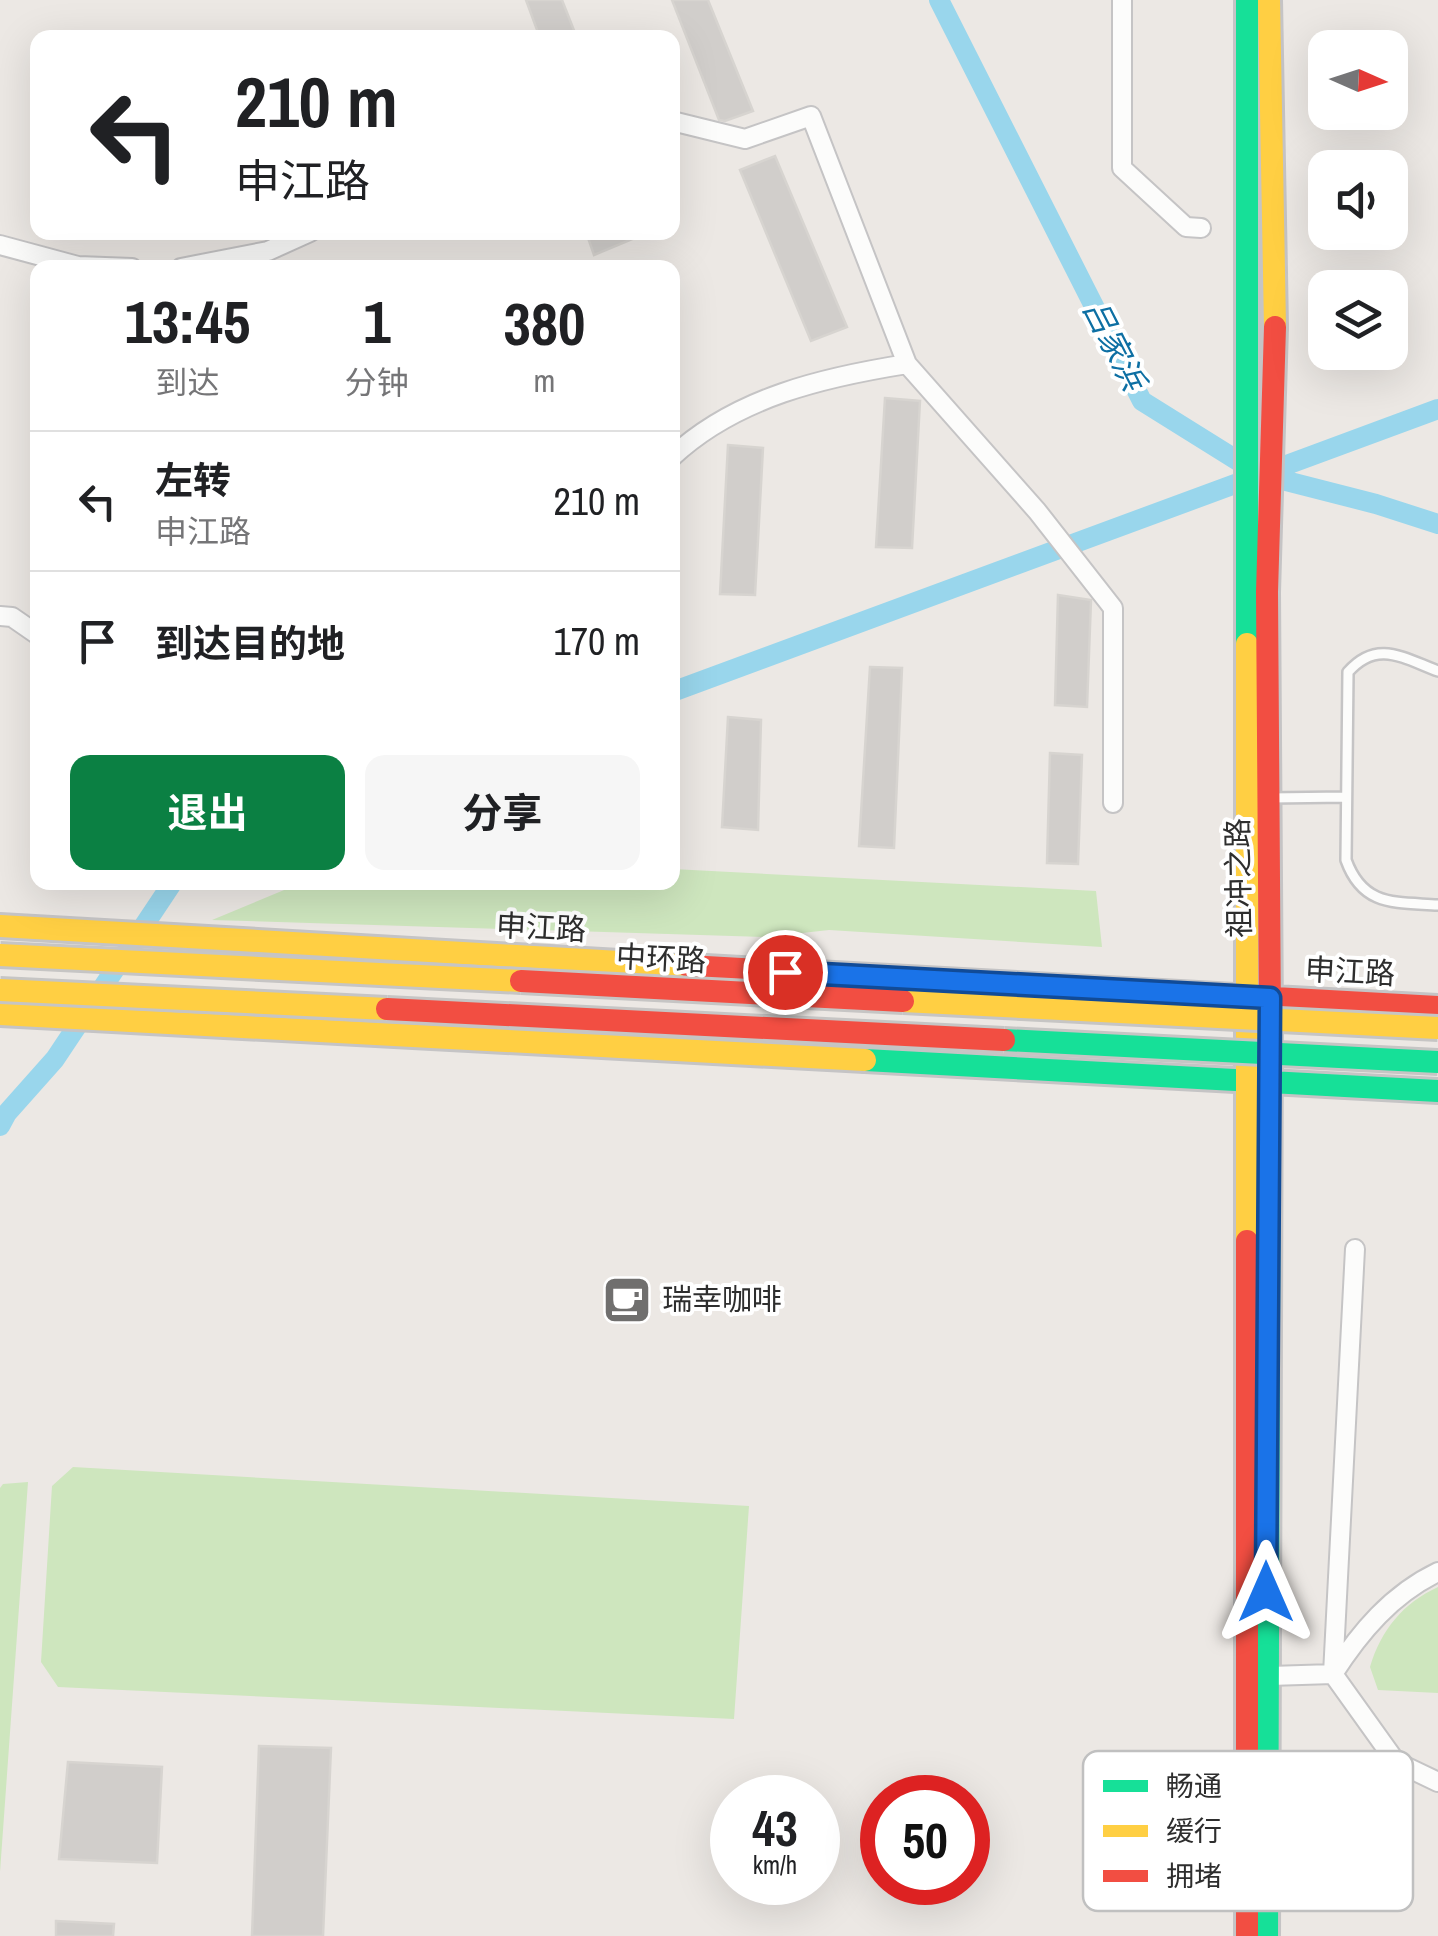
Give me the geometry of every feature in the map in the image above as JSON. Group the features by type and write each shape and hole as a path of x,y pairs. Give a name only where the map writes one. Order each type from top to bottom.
{"main road":[{"name":"祖冲之路","path":"1247,0 1248,366 1268,798 1259,997"},
{"name":"祖冲之路","path":"1268,1751 1257,590 1276,372 1269,0"},
{"name":"申江路","path":"0,926 1438,1007"},
{"name":"中环路","path":"0,955 1438,1028"},
{"path":"0,990 1438,1062"},
{"path":"0,1014 1438,1091"},
{"name":"祖冲之路","path":"1246,1751 1244,1478 1259,1083"},
{"name":"祖冲之路","path":"1247,1911 1247,1936"},
{"name":"祖冲之路","path":"1267,1911 1267,1936"}],"street":[{"path":"1122,0 1122,168 1186,228 1201,228"},
{"path":"680,123 744,139 811,116 908,364 1037,512 1113,608 1113,804"},
{"path":"222,260 268,251 292,240"},
{"path":"0,245 56,260"},
{"path":"680,451 747,406 831,376 908,364"},
{"path":"0,616 12,617 30,630"},
{"path":"1355,1249 1333,1674 1388,1751"},
{"path":"1333,1674 1351,1646 1398,1595 1438,1572"},
{"path":"1268,1676 1333,1674"},
{"path":"1413,1770 1438,1782"}],"lane":[{"path":"1438,672 1383,652 1362,656 1348,672 1346,797 1346,860 1362,889 1381,900 1438,905"},
{"path":"1268,798 1346,797"}],"green space":[{"path":"680,869 1096,891 1102,947 829,930 766,937 212,920 284,890 680,890"},
{"path":"73,1467 749,1506 734,1719 58,1687 41,1662 52,1486"},
{"path":"28,1482 0,1872 0,1488 3,1484"},
{"path":"1438,1587 1438,1693 1378,1690 1370,1667 1380,1641 1404,1610"}],"building":[{"path":"526,0 562,0 574,30 537,30"},
{"path":"672,0 708,0 753,111 719,120"},
{"path":"775,156 847,327 811,341 740,170"},
{"path":"589,240 630,240 594,255"},
{"path":"885,398 920,401 912,548 876,547"},
{"path":"728,445 763,448 755,595 720,594"},
{"path":"1058,595 1091,600 1087,707 1055,705"},
{"path":"870,667 902,668 894,848 859,846"},
{"path":"728,717 761,720 758,830 722,827"},
{"path":"1050,753 1082,755 1078,864 1047,863"},
{"path":"259,1746 331,1748 323,1936 252,1936"},
{"path":"68,1762 162,1767 157,1863 59,1859"},
{"path":"56,1921 114,1924 113,1936 56,1936"}],"waterway":[{"name":"吕家浜","path":"939,0 1142,401 1259,474 1438,524"},
{"path":"680,689 1438,409"},
{"path":"0,1126 55,1059 168,890"}],"traffic: fast":[{"path":"1247,0 1247,644"},
{"path":"1268,1751 1270,1023"},
{"path":"1004,1040 1438,1062"},
{"path":"865,1060 1438,1091"},
{"path":"1267,1911 1267,1936"}],"traffic: slow":[{"path":"1269,0 1275,327"},
{"path":"1247,644 1247,1241"},
{"path":"0,926 688,966"},
{"path":"0,955 521,981"},
{"path":"0,990 387,1009"},
{"path":"903,1001 1438,1028"},
{"path":"0,1014 865,1060"}],"traffic: jam":[{"path":"1270,1023 1267,592 1275,327"},
{"path":"688,966 1438,1007"},
{"path":"521,981 903,1001"},
{"path":"387,1009 1004,1040"},
{"path":"1247,1241 1247,1751"},
{"path":"1247,1911 1247,1936"}],"place":[{"name":"瑞幸咖啡","path":"627,1300"}],"route":[{"path":"785,972 1270,998 1266,1592"}]}
